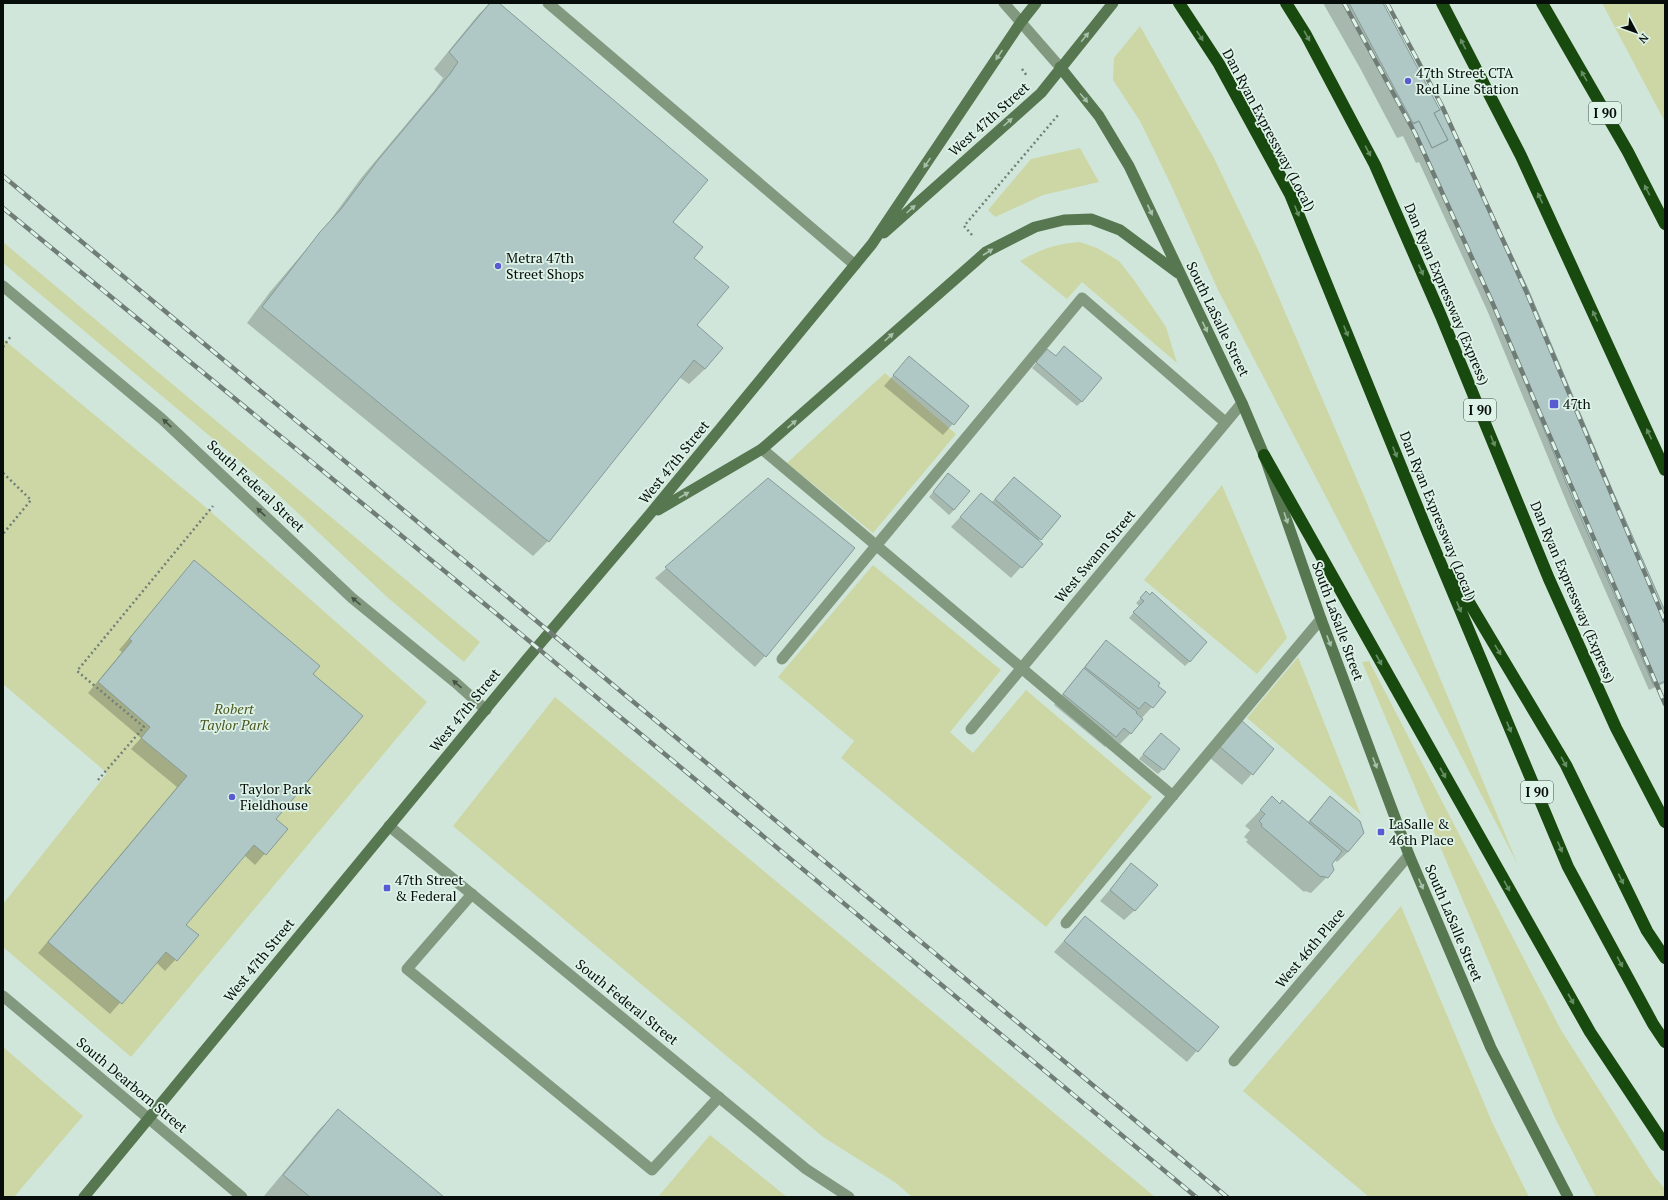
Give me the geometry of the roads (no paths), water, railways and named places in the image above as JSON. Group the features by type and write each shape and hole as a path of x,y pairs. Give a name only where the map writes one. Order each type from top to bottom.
{"highway":[{"name":"Dan Ryan Expressway (Local)","path":"1180,3 1218,64 1290,194 1428,533 1568,867 1653,1024 1665,1042"},
{"name":"Dan Ryan Expressway (Express)","path":"1286,3 1306,35 1375,165 1441,316 1549,579 1616,728 1665,822"},
{"path":"1442,3 1520,156 1665,470"},
{"name":"I 90","path":"1542,3 1628,152 1665,224"},
{"path":"1264,455 1590,1032 1665,1145"},
{"path":"1428,533 1566,765 1647,931 1665,958"}],"main road":[{"name":"West 47th Street","path":"84,1197 389,826 650,514 872,244 1021,22 1036,3"},
{"name":"West 47th Street","path":"872,244 1041,92 1113,3"},
{"name":"South LaSalle Street","path":"1060,67 1099,116 1129,166 1242,403 1264,455 1321,619 1409,854 1491,1048 1568,1197"},
{"path":"650,514 762,449 986,252 1035,227 1064,220 1091,218 1120,230 1180,274"}],"street":[{"path":"548,3 855,265"},
{"path":"1004,3 1060,67"},
{"name":"South Federal Street","path":"3,286 162,418 352,598 456,683 486,710"},
{"path":"782,659 1082,298 1225,422"},
{"name":"West Swann Street","path":"971,729 1242,403"},
{"path":"762,449 1172,796"},
{"path":"1066,923 1321,619"},
{"name":"South Federal Street","path":"389,826 806,1168 849,1197"},
{"name":"West 46th Place","path":"1234,1061 1409,854"},
{"path":"472,894 407,969 652,1170 719,1097"},
{"name":"South Dearborn Street","path":"3,996 242,1197"}],"railway":[{"path":"1344,3 1415,133 1493,304 1665,704"},
{"path":"1387,3 1442,106 1526,291 1665,621"},
{"path":"3,176 1227,1197"},
{"path":"3,208 498,615 1196,1197"}],"place":[{"name":"47th Street CTA Red Line Station","path":"1408,81"},
{"name":"Metra 47th Street Shops","path":"498,266"},
{"name":"47th","path":"1554,404"},
{"name":"Taylor Park Fieldhouse","path":"232,797"},
{"name":"LaSalle & 46th Place","path":"1381,832"},
{"name":"47th Street & Federal","path":"387,888"}],"park label":[{"name":"Robert Taylor Park","path":"234,718"}]}
